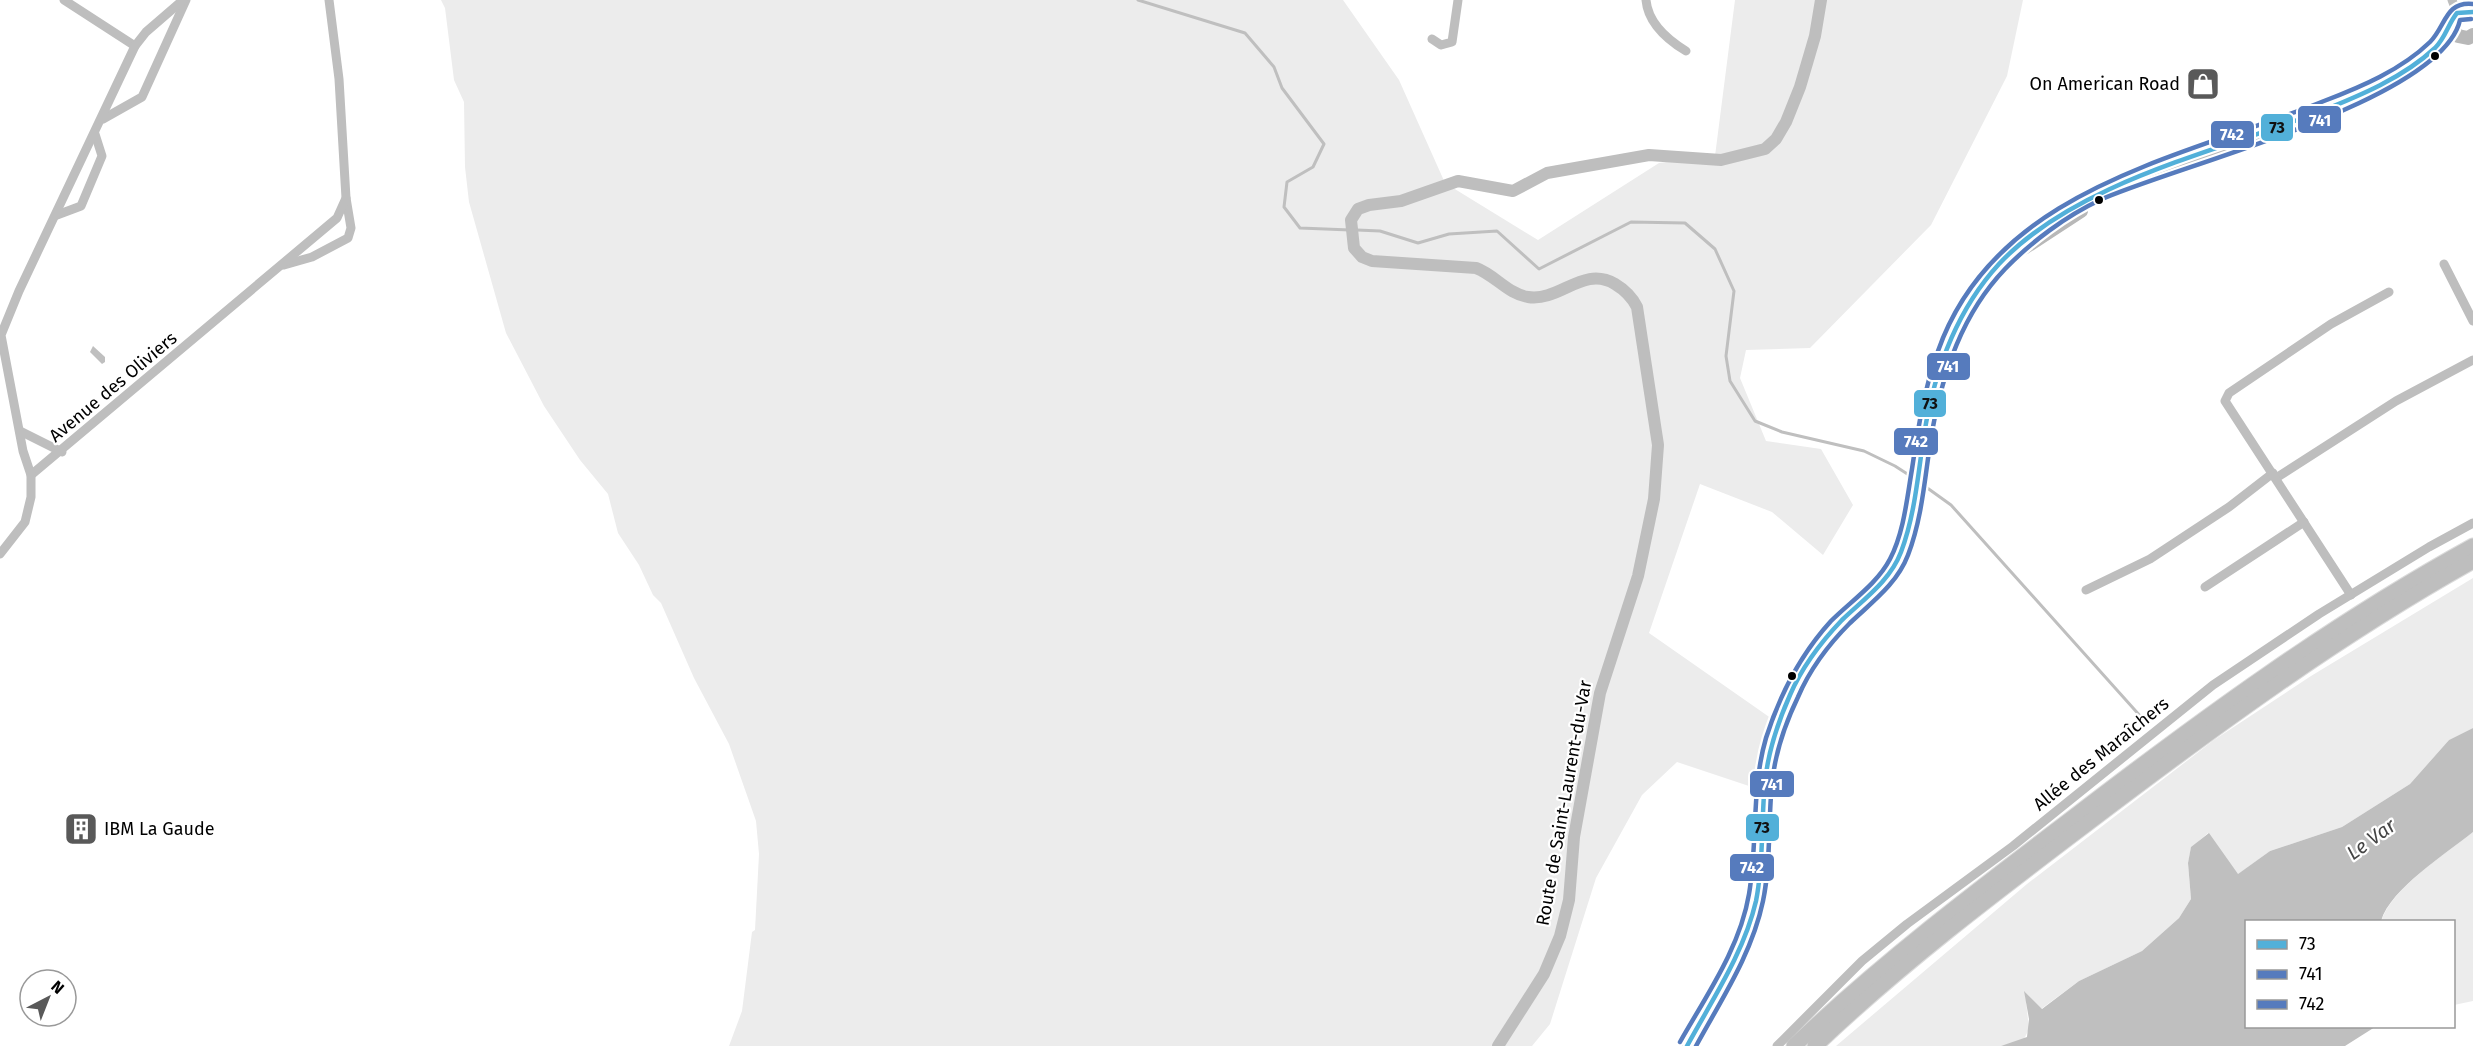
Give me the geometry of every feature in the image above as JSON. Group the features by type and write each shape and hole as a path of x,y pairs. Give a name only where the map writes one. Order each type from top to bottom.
{"highway":[{"path":"1794,1046 1927,930 2195,724 2290,658 2473,546"},
{"path":"1815,1046 1935,940 2204,734 2296,669 2473,561"}],"main road":[{"path":"1688,1046 1749,922 1760,866 1765,780 1776,733 1791,693 1822,643 1894,566 1905,538 1916,488 1934,383 1943,356 1963,312 1983,281 1997,265 2121,186 2331,106 2390,78 2462,34 2451,21 2453,5 2473,12"}],"street":[{"path":"64,0 135,46"},
{"path":"0,554 25,522 31,497 32,475 23,452 2,335 19,291 103,119 135,46 146,32 185,0"},
{"path":"103,119 142,98 185,0"},
{"name":"Avenue des Oliviers","path":"282,266 312,257 348,238 351,228 346,198 339,79 329,0"},
{"path":"1432,39 1442,45 1452,42 1458,0"},
{"path":"1646,0 1655,24 1670,41 1686,51"},
{"name":"Route de Saint-Laurent-du-Var","path":"1498,1046 1544,974 1562,928 1569,900 1574,837 1600,693 1638,576 1653,508 1658,445 1637,307 1624,290 1606,279 1589,278 1553,294 1527,297 1514,292 1491,275 1476,268 1381,262 1362,257 1354,248 1351,220 1354,213 1363,207 1401,201 1449,183 1474,182 1512,191 1547,173 1649,154 1721,160 1765,149 1781,131 1800,87 1815,36 1821,0"},
{"path":"2440,0 2453,5"},
{"path":"57,215 81,206 102,156 95,134"},
{"name":"Avenue des Oliviers","path":"32,475 282,266 336,218 346,198"},
{"path":"2444,264 2473,321"},
{"path":"2351,595 2225,400 2229,393 2331,324 2389,292"},
{"path":"2086,590 2150,559 2275,476 2396,401 2473,360"},
{"path":"20,431 62,452"},
{"path":"2205,587 2304,522"},
{"name":"Allée des Maraîchers","path":"1777,1046 1862,961 1906,924 2013,846 2213,685 2351,595 2473,523"}],"shaded area":[{"path":"441,0 1343,0 1399,80 1445,183 1538,240 1659,163 1715,156 1735,0 2023,0 2007,76 1931,225 1810,348 1746,350 1740,378 1766,441 1821,449 1853,505 1823,555 1772,512 1700,484 1649,633 1775,721 1758,789 1677,762 1642,795 1596,878 1550,1024 1532,1046 729,1046 742,1011 752,932 755,930 759,854 756,821 729,744 694,678 661,603 653,595 639,565 618,533 608,494 580,460 544,406 506,333 469,202 465,167 464,102 454,80 445,8"},
{"path":"2473,578 2473,728 2449,740 2410,784 2342,827 2270,851 2237,875 2208,833 2191,848 2188,863 2191,899 2179,918 2142,951 2079,981 2041,1009 2025,992 2029,1029 2023,1041 2001,1046 1836,1046 2027,884 2214,740 2311,676"},
{"path":"2473,832 2473,1001 2455,1005 2455,920 2382,920 2387,909 2407,884"}],"water":[{"path":"93,346 105,357 105,362 102,364 90,352"},
{"name":"Le Var","path":"2473,728 2473,832 2407,884 2396,896 2382,920 2245,920 2245,1028 2373,1028 2345,1046 2001,1046 2027,1037 2029,1019 2024,991 2042,1009 2079,981 2142,951 2179,918 2191,899 2188,863 2191,847 2209,833 2238,874 2270,851 2342,827 2410,784 2449,740"}],"waterway":[{"path":"1138,0 1245,33 1274,67 1282,88 1324,144 1313,167 1287,182 1284,207 1300,228 1350,230"},
{"path":"1357,230 1380,231 1418,243 1449,234 1497,231 1539,269 1631,222 1685,223 1715,249 1734,291 1726,356 1730,381 1755,421 1782,432 1864,451 1912,477"},
{"path":"1919,482 1951,505 2142,718"}],"transit line":[{"name":"742","path":"1680,1042 1721,971 1745,914 1752,874 1758,777 1761,757 1772,722 1792,676 1810,647 1831,621 1885,568 1895,549 1904,515 1925,394 1938,351 1965,296 2003,251 2048,215 2100,186 2155,162 2324,101 2380,77 2419,52 2430,42 2451,10 2464,4 2473,4"},
{"name":"73","path":"1687,1046 1726,976 1751,920 1760,871 1766,771 1781,716 1800,675 1819,646 1842,620 1883,581 1901,552 1910,524 1934,388 1949,344 1970,302 1984,283 1999,264 2031,236 2067,211 2149,172 2319,112 2380,85 2409,68 2435,48 2457,13 2473,12"},
{"name":"741","path":"1696,1046 1744,958 1758,921 1767,872 1773,772 1789,718 1808,677 1827,648 1891,584 1908,555 1917,525 1932,432 1942,388 1956,345 1990,286 2015,259 2038,240 2087,206 2136,186 2301,128 2358,104 2407,78 2442,50 2460,20 2471,19"}],"place":[{"name":"On American Road","path":"2203,84"},
{"name":"IBM La Gaude","path":"81,829"}]}
